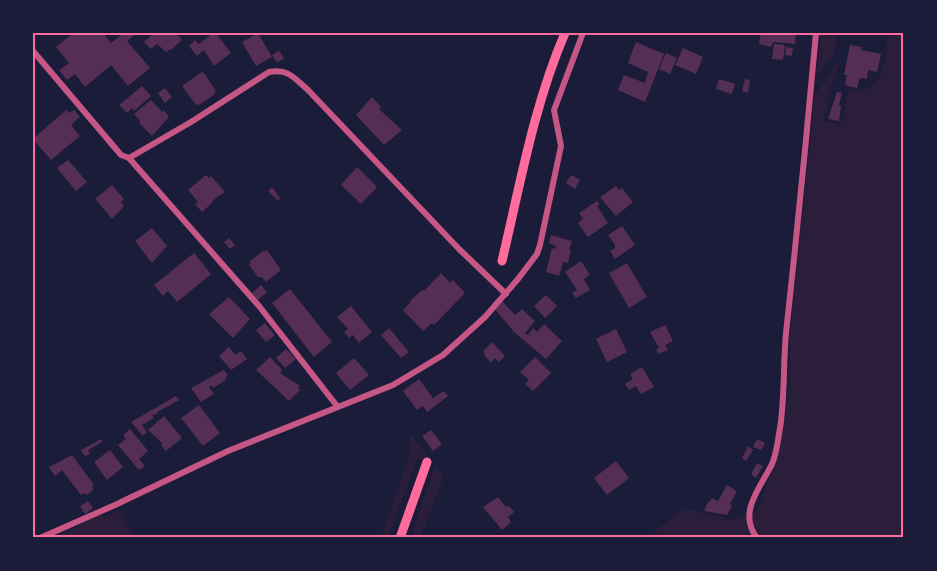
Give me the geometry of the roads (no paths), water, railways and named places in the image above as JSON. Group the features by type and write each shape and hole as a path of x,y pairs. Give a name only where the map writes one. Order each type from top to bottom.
{"main road":[{"path":"502,261 537,117 555,57 565,33"},
{"path":"400,538 427,462"}],"street":[{"path":"40,538 228,451 393,385 443,355 485,317 537,254 561,146 554,110 583,33"},
{"path":"757,538 749,523 748,512 751,502 774,461 780,424 786,338 816,33"},
{"path":"33,51 121,155 129,158 259,306 337,406"},
{"path":"129,158 269,72 279,70 287,72 308,90 452,241 506,294"}]}
